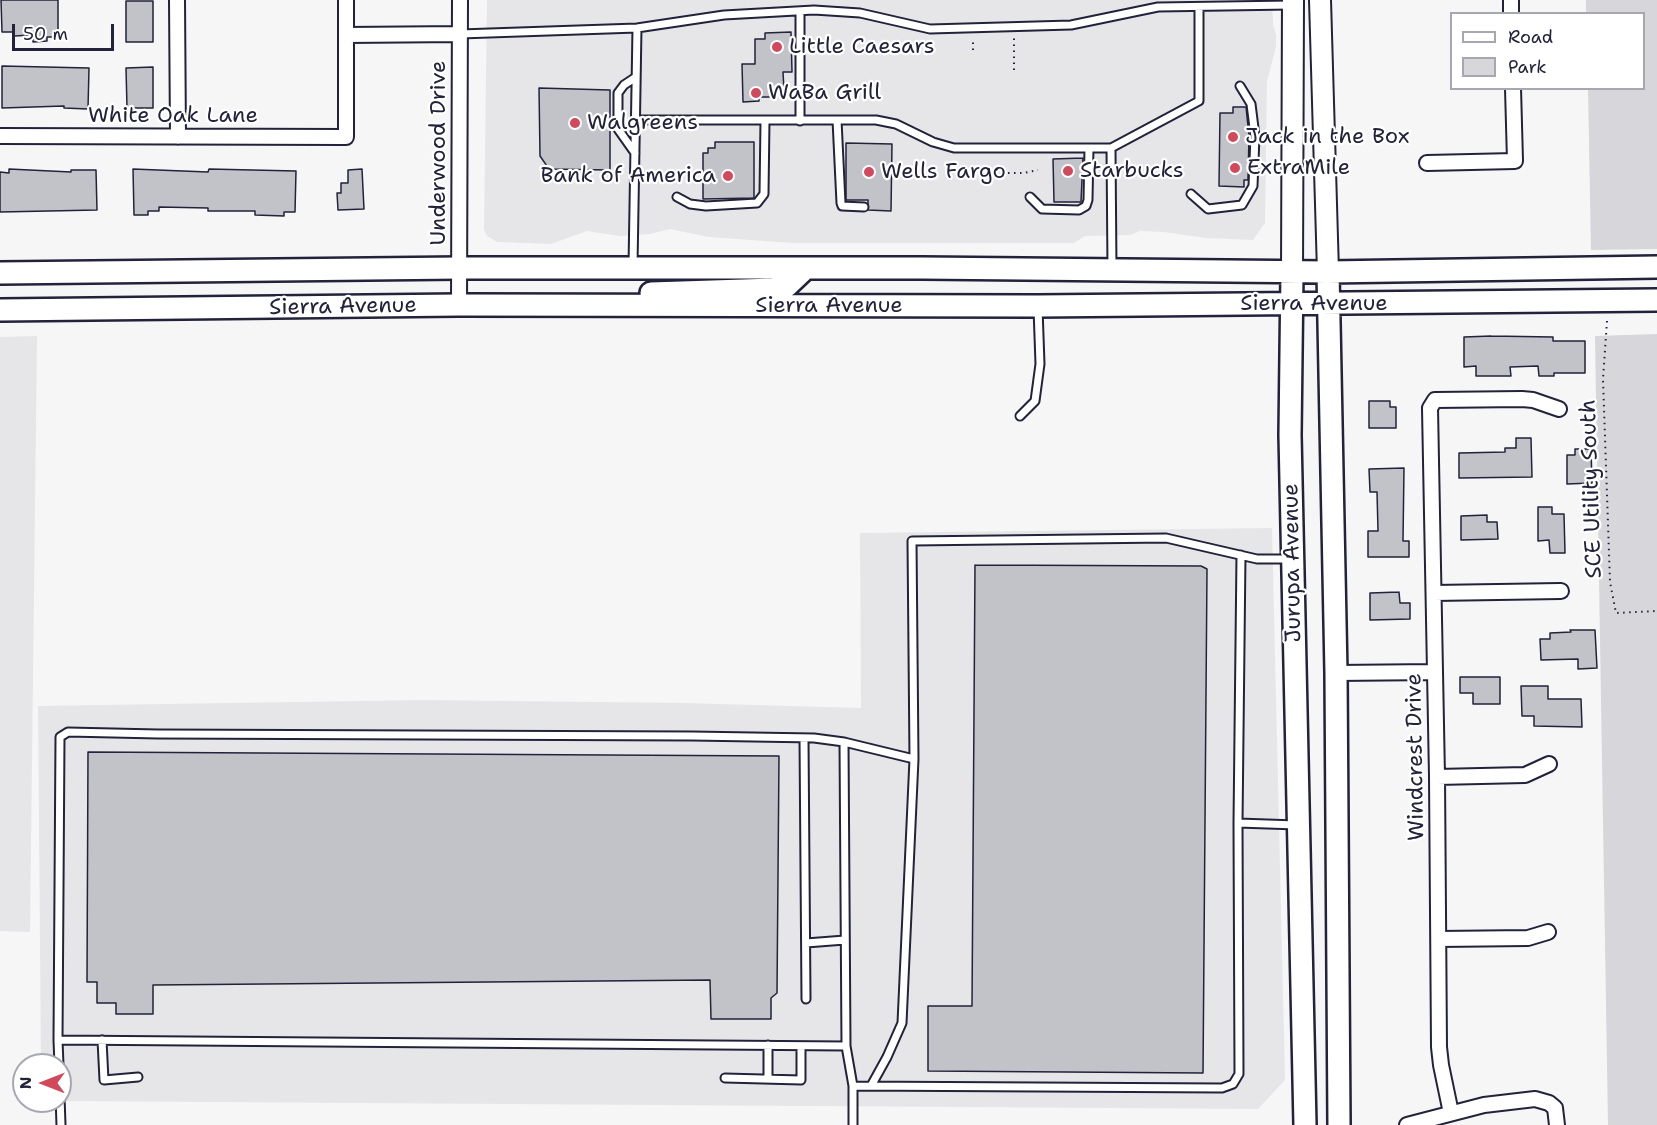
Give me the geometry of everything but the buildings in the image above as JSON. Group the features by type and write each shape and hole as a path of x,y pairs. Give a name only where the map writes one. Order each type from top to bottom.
{"main road":[{"name":"Jurupa Avenue","path":"1320,0 1330,304 1340,1125"},
{"name":"Jurupa Avenue","path":"1293,2 1290,435 1305,1125"},
{"name":"Sierra Avenue","path":"0,273 460,268 1328,272 1657,267"},
{"path":"604,306 659,291 774,289 787,286 806,268"},
{"name":"Sierra Avenue","path":"0,310 459,305 1038,306 1657,300"}],"street":[{"path":"177,0 178,137"},
{"path":"346,0 346,35 460,34"},
{"name":"Underwood Drive","path":"459,305 460,0"},
{"name":"White Oak Lane","path":"0,136 346,137 346,35"},
{"path":"1426,164 1515,161 1513,90"},
{"name":"Windcrest Drive","path":"1451,1113 1439,1047 1437,777 1430,412 1435,400 1522,399 1533,400 1559,409"},
{"path":"1434,594 1561,591"},
{"path":"1336,673 1435,672"},
{"path":"1437,777 1525,775 1549,764"},
{"path":"1438,939 1528,938 1548,932"},
{"path":"1407,1125 1506,1101 1535,1099 1549,1103 1555,1108 1557,1125"}],"lane":[{"path":"460,34 637,28 724,15 836,10 860,13 930,29 1071,25 1158,7 1293,2"},
{"path":"635,120 887,121 933,142 954,148 1111,148 1199,101 1199,7"},
{"path":"800,12 800,121"},
{"path":"633,269 637,28"},
{"path":"635,153 618,129 618,93 624,85 636,77"},
{"path":"1191,194 1208,209 1242,205 1253,186 1254,125 1251,104 1240,86"},
{"path":"837,120 841,203 842,206 864,207"},
{"path":"677,197 690,204 706,206 757,203 764,194 765,121"},
{"path":"1030,197 1042,210 1079,210 1086,206 1089,148"},
{"path":"1111,148 1112,270"},
{"path":"1020,416 1035,401 1040,364 1038,306"},
{"path":"871,1086 902,1023 914,759 912,541 1166,538 1257,559 1292,560"},
{"path":"853,1086 1222,1088 1233,1084 1239,1074 1238,823 1241,555"},
{"path":"59,1053 60,737 68,732 804,738 844,742 914,759"},
{"path":"804,738 806,999"},
{"path":"844,742 846,1046 853,1086 853,1125"},
{"path":"1238,823 1300,825"},
{"path":"806,943 845,940"},
{"path":"58,1040 846,1046"},
{"path":"102,1040 104,1080 138,1077"},
{"path":"768,1045 768,1079"},
{"path":"725,1078 801,1080 801,1046"}],"path":[{"path":"1014,26 1014,70"},
{"path":"1008,173 1038,170"},
{"name":"SCE Utility South","path":"1607,321 1603,379 1610,582 1616,613 1657,611"}],"shaded area":[{"path":"487,0 1272,0 1276,47 1267,81 1265,223 1253,240 1140,231 1130,235 1085,236 1074,243 793,243 709,237 670,229 650,234 620,236 587,231 551,244 497,242 487,236 484,229"},
{"path":"37,336 30,932 0,931 0,337"},
{"path":"1272,528 1285,1080 1258,1109 72,1101 72,1053 41,1053 38,706 424,700 861,708 860,533"}],"green space":[{"path":"1586,0 1657,0 1657,249 1591,250 1588,90 1645,90 1645,12 1586,12"},
{"path":"1657,334 1657,1125 1608,1125 1595,336"}],"place":[{"name":"Little Caesars","path":"777,47"},
{"name":"WaBa Grill","path":"756,93"},
{"name":"Walgreens","path":"575,123"},
{"name":"Jack in the Box","path":"1233,137"},
{"name":"ExtraMile","path":"1235,168"},
{"name":"Starbucks","path":"1068,171"},
{"name":"Wells Fargo","path":"869,172"},
{"name":"Bank of America","path":"728,176"}]}
